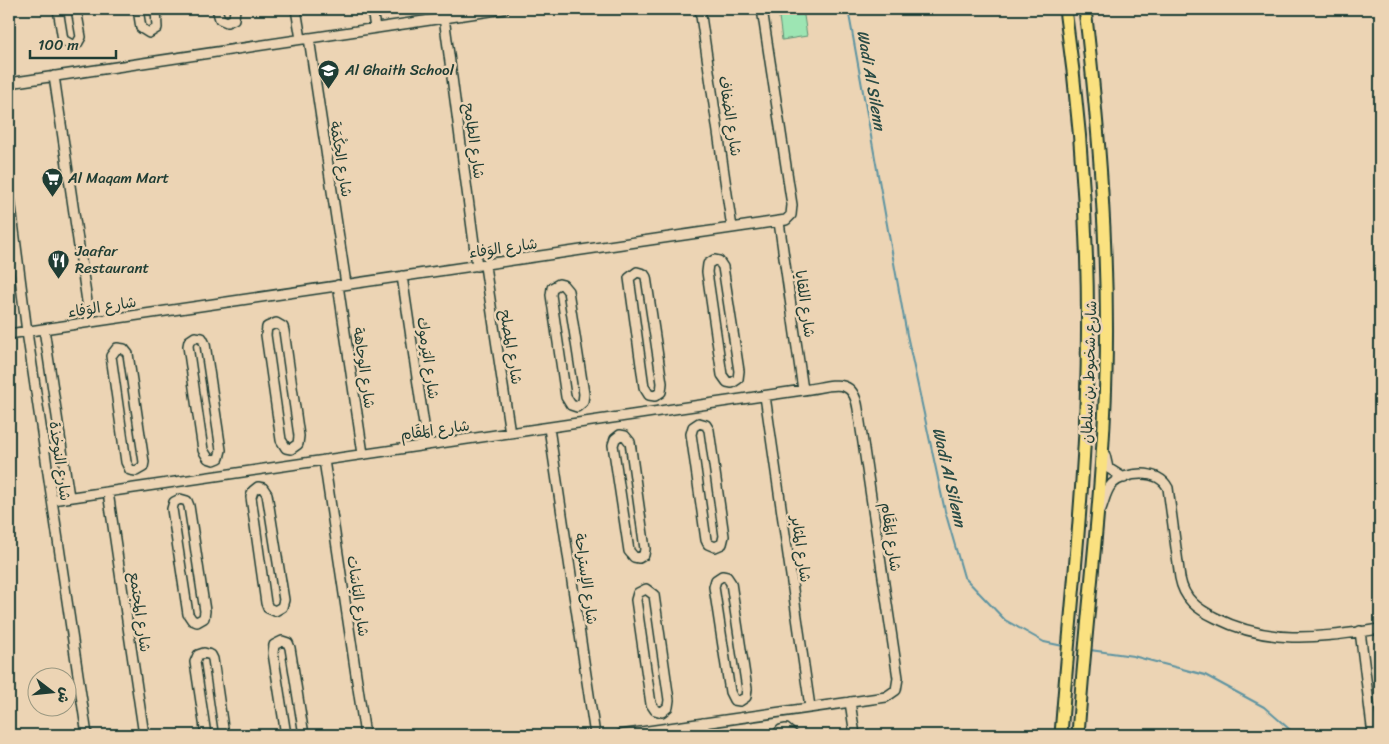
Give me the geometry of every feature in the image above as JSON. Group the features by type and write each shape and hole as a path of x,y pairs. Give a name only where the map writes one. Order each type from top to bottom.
{"main road":[{"name":"شارع شخبوط بن سلطان","path":"1061,735 1086,408 1087,289 1082,157 1065,9"},
{"name":"شارع شخبوط بن سلطان","path":"1078,735 1087,612 1097,526 1103,436 1107,304 1104,208 1097,113 1085,9"}],"street":[{"path":"58,9 63,40 72,45 77,44 80,37 76,9"},
{"path":"138,9 141,28 149,33 157,28 156,9"},
{"path":"217,9 220,19 227,22 234,18 235,9"},
{"name":"شارع الحِكْمَة","path":"296,9 305,39 342,284"},
{"path":"372,9 375,28"},
{"path":"9,83 305,39 445,15 504,9"},
{"name":"شارع الضفاف","path":"700,9 732,228"},
{"path":"762,9 792,204 789,218 779,222"},
{"name":"شارع الطامح","path":"445,15 447,47 474,240 481,266"},
{"path":"54,76 90,322"},
{"name":"شارع النوخذة","path":"9,191 27,332 87,735"},
{"name":"شارع الوَفاء","path":"9,334 342,284 481,266 779,222"},
{"name":"شارع اللقايا","path":"779,222 804,390"},
{"path":"9,262 19,260"},
{"path":"714,260 721,263 723,267 733,332 739,377 732,383 726,382 722,375 716,334 707,272 708,264 714,260"},
{"name":"شارع المصلح","path":"481,266 510,433"},
{"path":"637,272 644,274 646,278 656,342 662,386 660,394 655,396 649,395 645,390 638,344 629,280 632,274 637,272"},
{"name":"شارع اليَرموك","path":"402,276 427,445"},
{"name":"شارع الوجاهة","path":"342,284 363,454"},
{"path":"559,284 564,285 568,291 578,355 584,397 582,404 577,407 571,406 567,401 560,358 551,296 552,288 559,284"},
{"path":"273,323 278,323 284,329 299,439 296,447 291,449 286,448 281,440 275,398 266,335 267,327 273,323"},
{"name":"شارع النوخذة","path":"44,329 69,498"},
{"path":"716,334 733,332"},
{"path":"195,337 202,338 206,344 215,406 222,450 219,458 214,460 204,454 188,346 189,341 195,337"},
{"path":"638,344 656,342"},
{"path":"117,348 124,349 128,354 137,418 144,462 141,469 136,471 130,470 126,465 111,356 117,348"},
{"path":"560,358 578,355"},
{"path":"732,383 736,400"},
{"name":"شارع المَقَام","path":"52,500 804,390 844,386 852,390 857,399 898,682 896,690 888,696 624,735"},
{"path":"275,398 293,395"},
{"path":"655,396 657,412"},
{"name":"شارع المثابر","path":"765,396 810,707"},
{"path":"197,408 215,406"},
{"path":"696,406 698,423"},
{"path":"577,407 580,424"},
{"path":"120,421 137,418"},
{"path":"618,418 620,435"},
{"path":"698,423 704,424 708,428 715,473 724,536 722,544 715,547 710,546 706,540 697,476 691,431 694,425 698,423"},
{"name":"شارع الإستراحة","path":"549,428 595,735"},
{"path":"620,435 629,439 636,485 645,551 638,558 629,552 619,487 613,445 615,438 620,435"},
{"path":"1103,436 1108,468 1124,478"},
{"path":"291,449 294,464"},
{"path":"214,460 217,476"},
{"name":"شارع اليَاسَات","path":"324,460 365,735"},
{"path":"255,470 258,487"},
{"path":"136,471 139,487"},
{"path":"697,476 715,473"},
{"path":"1097,526 1109,489 1124,478 1154,475 1166,484 1181,584 1187,598 1197,608 1233,626 1271,636 1316,637 1380,629"},
{"path":"177,482 180,499"},
{"path":"619,487 636,485"},
{"path":"258,487 266,491 274,537 284,600 283,605 278,610 270,610 266,603 251,497 253,490 258,487"},
{"name":"شارع المجتمع","path":"108,492 144,735"},
{"path":"180,499 189,503 206,611 204,618 197,622 192,620 188,614 178,551 172,507 174,502 180,499"},
{"path":"257,540 274,537"},
{"path":"178,551 196,548"},
{"path":"722,576 727,577 731,583 741,648 747,692 746,697 740,701 734,700 731,695 724,650 714,585 717,578 722,576"},
{"path":"644,589 650,590 654,595 669,702 666,709 662,712 657,711 652,706 645,662 636,598 638,593 644,589"},
{"path":"1360,632 1374,735"},
{"path":"286,735 273,650 276,644 282,641 288,643 290,648 304,735"},
{"path":"724,650 741,648"},
{"path":"206,735 195,662 198,655 204,653 211,655 213,659 224,735"},
{"path":"645,662 663,660"},
{"path":"740,701 742,717"},
{"path":"850,702 855,735"},
{"path":"780,711 780,732 789,730 794,735"},
{"path":"283,714 300,712"},
{"path":"662,712 664,728"},
{"path":"204,726 222,723"},
{"path":"704,723 705,735"}],"green space":[{"path":"778,9 803,9 807,36 782,40"}],"waterway":[{"name":"Wadi Al Silenn","path":"848,9 907,335 945,511 964,577 1005,620 1044,642 1063,646"},
{"name":"Wadi Al Silenn","path":"1090,650 1133,656 1205,675 1264,707 1296,735"}],"place":[{"name":"Al Ghaith School","path":"329,89"},
{"name":"Al Maqam Mart","path":"52,197"},
{"name":"Jaafar Restaurant","path":"59,279"}]}
